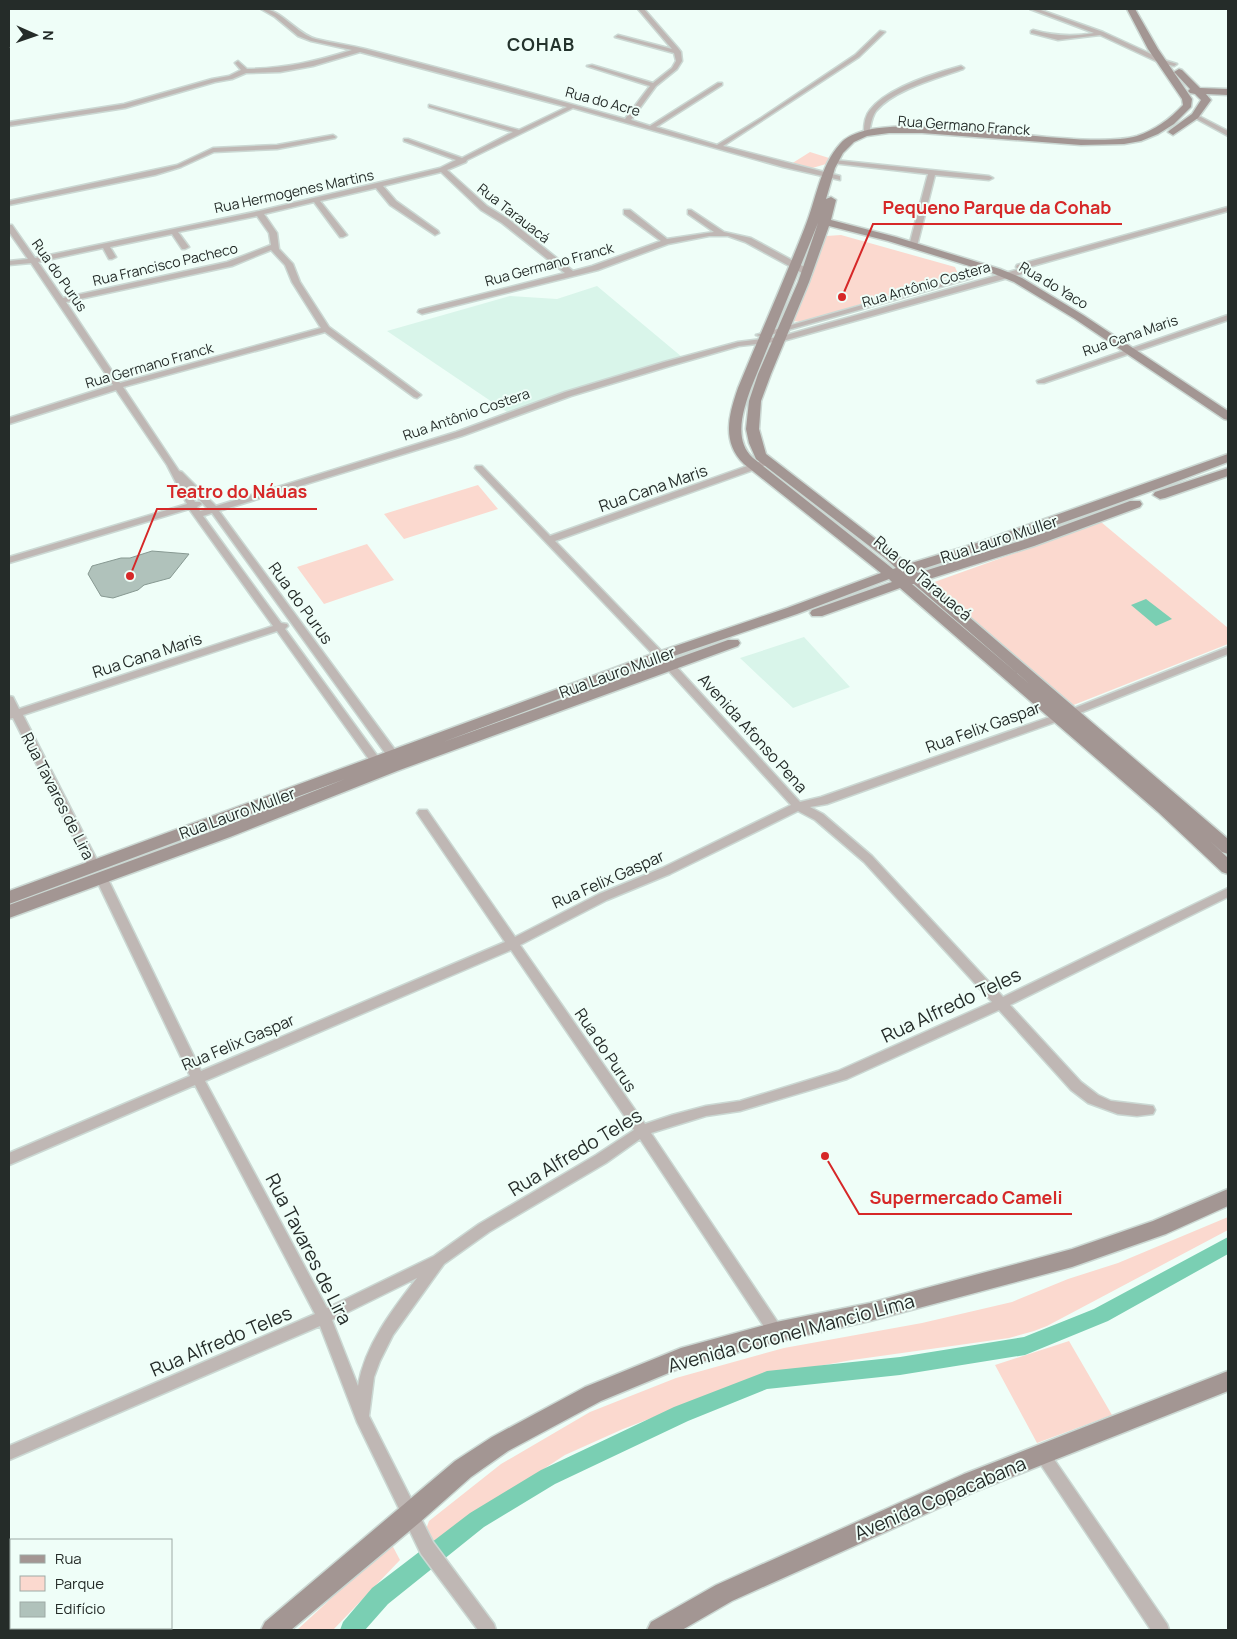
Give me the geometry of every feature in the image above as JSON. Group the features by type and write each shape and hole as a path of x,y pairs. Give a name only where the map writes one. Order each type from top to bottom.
{"main road":[{"path":"1131,9 1162,62 1175,70 1199,91 1206,100"},
{"path":"1165,50 1185,96"},
{"path":"1185,96 1199,91 1228,91"},
{"path":"1185,96 1206,100 1228,91"},
{"name":"Rua Germano Franck","path":"831,177 845,163 857,146 876,136 915,134 1030,141 1110,142 1148,135 1178,118 1188,105 1185,96"},
{"name":"Rua Germano Franck","path":"801,269 821,216 834,162 845,144 858,135 888,130 919,130 1094,147 1135,145 1158,139 1178,130 1195,116 1206,100"},
{"name":"Rua do Yaco","path":"821,216 1015,270 1041,293 1228,403"},
{"name":"Rua do Yaco","path":"915,243 996,271 1015,270"},
{"name":"Rua do Tarauacá","path":"761,465 752,428 755,400 782,334 801,269"},
{"name":"Rua do Tarauacá","path":"801,269 764,337 740,400 736,423 739,449 851,533 903,576 984,652 1064,715 1140,770 1228,848"},
{"name":"Rua do Yaco","path":"1134,348 1228,416"},
{"name":"Rua Lauro Muller","path":"9,912 98,872 396,760 1228,458"},
{"name":"Rua Lauro Muller","path":"903,576 1029,543 1228,472"},
{"name":"Rua do Tarauacá","path":"1064,715 1228,868"},
{"name":"Rua Lauro Muller","path":"9,898 98,872"},
{"name":"Avenida Coronel Mancio Lima","path":"272,1630 412,1515 463,1469 530,1427 593,1394 682,1358 776,1332 870,1312 1012,1276 1072,1258 1159,1228 1228,1198"},
{"name":"Avenida Copacabana","path":"659,1630 724,1593 972,1482 1164,1408 1228,1381"}],"street":[{"name":"Rua do Acre","path":"264,9 277,16 300,35 320,42 361,50 628,120 831,177"},
{"path":"628,120 654,84 677,65 679,57 678,52 641,9"},
{"path":"1033,9 1101,33 1162,62"},
{"path":"719,146 763,120 857,56 882,32"},
{"path":"1033,32 1058,39 1101,33"},
{"path":"618,37 678,52"},
{"path":"9,124 125,106 208,81 230,78 245,71 280,70 313,64 361,50"},
{"path":"238,63 245,71"},
{"path":"590,66 654,84"},
{"path":"867,132 867,122 873,110 884,101 909,87 961,68"},
{"path":"652,127 720,84"},
{"path":"431,106 519,132"},
{"name":"Rua Hermogenes Martins","path":"9,263 32,261 259,213 442,170 464,161 572,106"},
{"path":"1195,116 1228,134"},
{"path":"9,204 152,174 179,166 213,150 278,148 333,137"},
{"path":"406,140 464,161"},
{"path":"834,162 989,178"},
{"name":"Rua Tarauacá","path":"442,170 484,208 505,221 571,274"},
{"path":"915,243 932,173"},
{"path":"379,186 393,202 435,233"},
{"path":"316,200 343,235"},
{"name":"Rua Antônio Costera","path":"9,560 194,510 214,510 459,434 568,394 744,342 837,323 933,296 1092,246 1228,209"},
{"path":"628,212 666,242"},
{"path":"691,212 721,233"},
{"path":"259,213 273,233 274,247 289,264 296,282 326,329 417,395"},
{"name":"Rua do Purus","path":"9,227 171,465 194,510 277,628 380,766"},
{"path":"173,230 185,247"},
{"name":"Rua Germano Franck","path":"422,312 613,263 666,242 721,233 748,240 801,269"},
{"path":"105,245 112,257"},
{"name":"Rua Francisco Pacheco","path":"61,301 229,264 274,247"},
{"name":"Rua Antônio Costera","path":"782,334 828,316 996,271"},
{"path":"924,290 933,296"},
{"path":"828,316 837,323"},
{"name":"Rua Cana Maris","path":"1041,380 1228,317"},
{"name":"Rua Germano Franck","path":"9,421 119,386 326,329"},
{"name":"Rua do Purus","path":"171,465 214,510 396,760"},
{"name":"Rua Cana Maris","path":"548,540 761,465"},
{"name":"Avenida Afonso Pena","path":"479,468 665,661 798,806 819,817 868,859 945,940 1000,1004 1076,1086 1089,1097 1110,1107 1122,1110 1148,1110"},
{"name":"Rua Antônio Costera","path":"194,510 206,501"},
{"name":"Rua Cana Maris","path":"12,714 294,622"},
{"name":"Rua Felix Gaspar","path":"9,1159 514,943 603,897 666,871 798,806 823,801 1064,715 1228,650"},
{"name":"Rua Tavares de Lira","path":"9,698 12,714 98,872 198,1077 324,1317 362,1417 427,1548 437,1564 488,1630"},
{"name":"Rua do Purus","path":"423,813 642,1131 776,1332"},
{"name":"Rua Alfredo Teles","path":"9,1453 324,1317 439,1260 484,1228 601,1159 642,1131 672,1120 706,1111 740,1106 842,1075 1000,1004 1228,892"},
{"path":"362,1417 367,1377 385,1336 399,1312 439,1260"},
{"path":"1042,1454 1161,1630"}],"shaded area":[{"path":"597,286 682,357 507,412 387,331 510,296 557,299"},
{"path":"1146,599 1172,619 1156,626 1131,605"},
{"path":"804,637 850,687 793,708 740,658"}],"green space":[{"path":"810,152 829,158 826,164 809,169 791,164"},
{"path":"841,235 955,267 958,274 803,322 792,321 826,236"},
{"path":"478,485 498,509 404,539 384,514"},
{"path":"1101,522 1228,628 1228,644 1066,708 926,585"},
{"path":"367,544 394,580 324,604 297,567"},
{"path":"1228,1217 1228,1230 1047,1326 1009,1338 852,1360 780,1373 742,1383 623,1429 565,1455 473,1518 436,1549 424,1535 429,1521 501,1464 590,1412 676,1378 784,1348 922,1323 1012,1302 1068,1279 1118,1263"},
{"path":"1069,1341 1112,1415 1037,1443 995,1365"},
{"path":"391,1543 400,1560 333,1630 297,1630"}],"building":[{"path":"152,551 189,554 170,578 144,585 138,590 113,598 101,596 88,574 92,566"}],"waterway":[{"path":"351,1630 380,1596 477,1520 548,1477 681,1414 767,1380 900,1366 1025,1346 1101,1315 1228,1245"}],"place":[{"name":"Pequeno Parque da Cohab","path":"842,297"},
{"name":"Teatro do Náuas","path":"130,576"},
{"name":"Supermercado Cameli","path":"825,1156"}],"district":[{"name":"COHAB","path":"541,44"}]}
